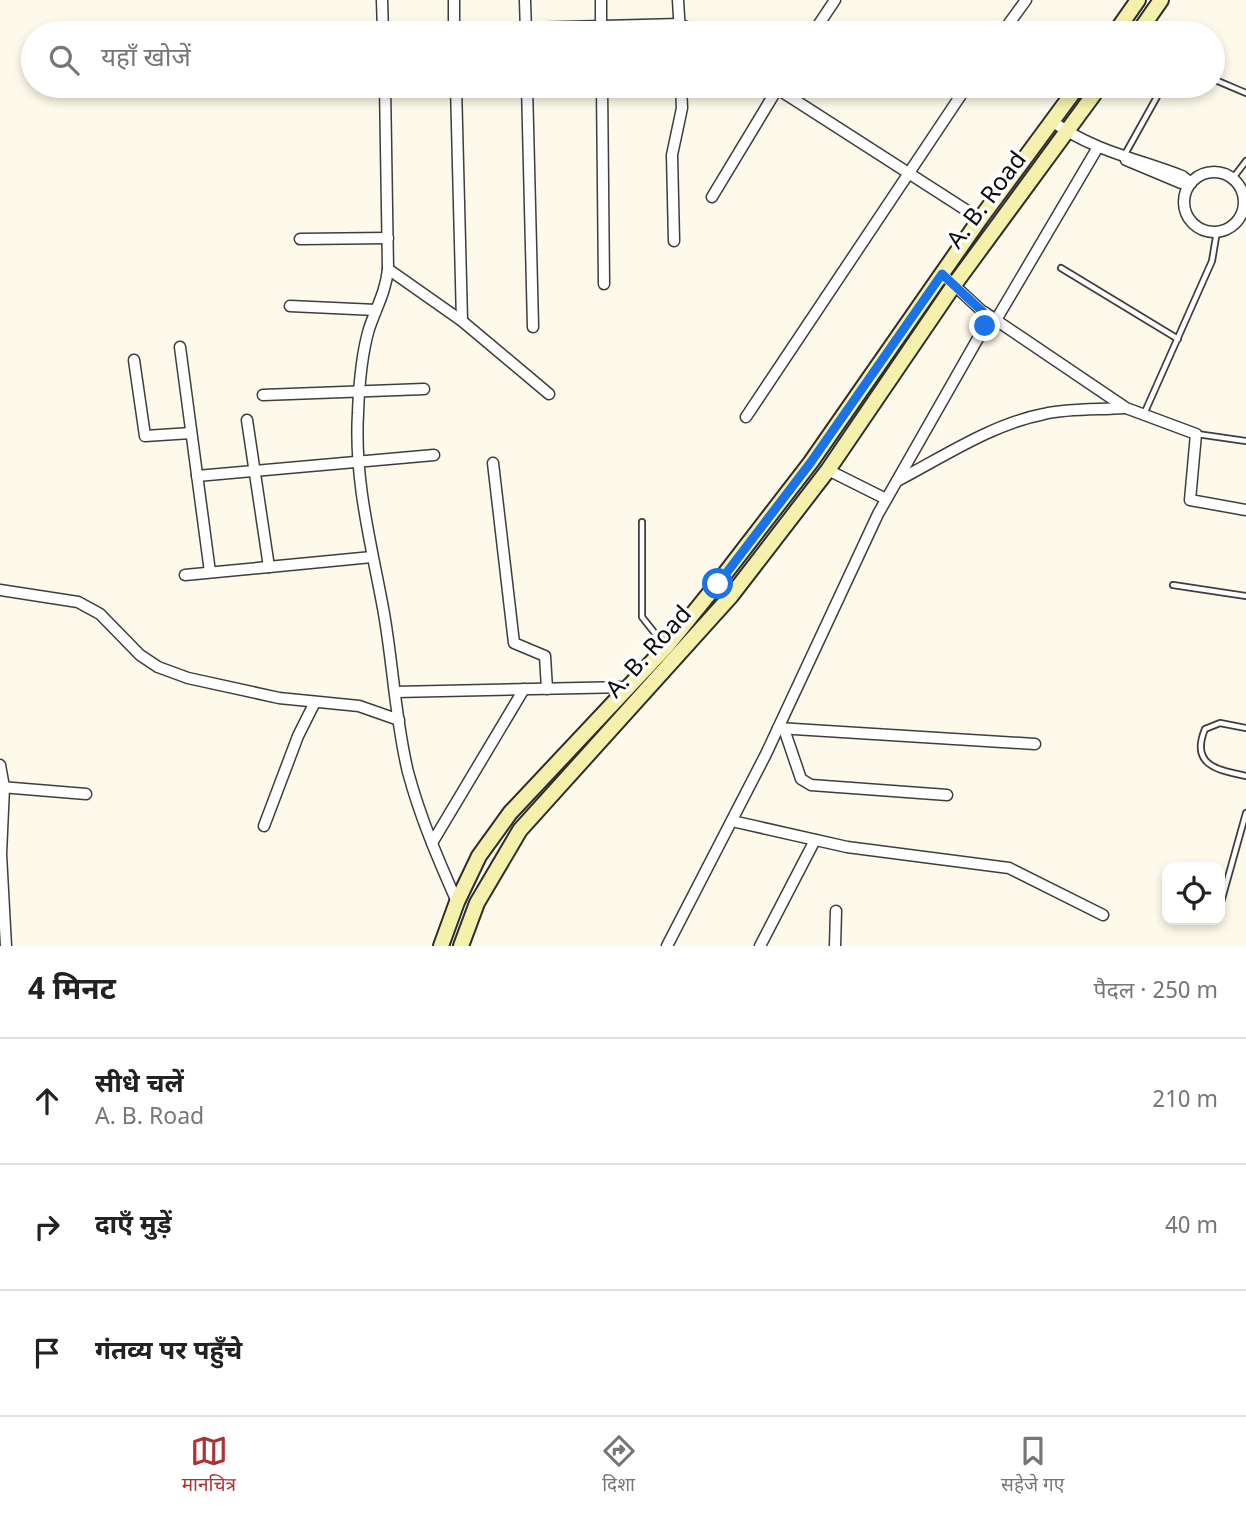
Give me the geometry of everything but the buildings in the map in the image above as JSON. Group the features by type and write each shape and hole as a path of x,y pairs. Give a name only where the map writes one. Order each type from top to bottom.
{"main road":[{"path":"1123,21 1138,0"},
{"path":"1146,21 1161,0"},
{"name":"A. B. Road","path":"441,946 457,902 479,856 510,813 666,647 718,584 811,462 980,219 1069,98"},
{"name":"A. B. Road","path":"461,946 477,903 520,830 699,635 731,596 828,470 954,285 1091,98"}],"street":[{"path":"382,0 383,21"},
{"path":"454,0 454,21"},
{"path":"525,0 526,21"},
{"path":"601,0 601,21"},
{"path":"678,0 679,21"},
{"path":"821,21 835,0"},
{"path":"1011,21 1026,0"},
{"path":"385,98 387,286 376,310 364,350 358,460 363,512 408,770 432,843 457,902"},
{"path":"456,98 462,321"},
{"path":"527,98 533,327"},
{"path":"602,98 604,285"},
{"path":"674,241 672,155 682,98"},
{"path":"712,197 770,98"},
{"path":"793,98 980,219"},
{"path":"746,417 837,285 959,98"},
{"path":"1052,121 1067,132 1123,157 1127,163 1181,183 1191,183"},
{"path":"996,320 1098,147"},
{"path":"1211,172 1233,178 1241,188 1245,202 1237,221 1217,231 1206,230 1188,216 1184,203 1191,183 1200,175 1211,172"},
{"path":"300,239 388,238"},
{"path":"388,268 462,321 549,394"},
{"path":"942,274 983,312 1126,408 1196,434 1190,500 1246,510"},
{"path":"290,306 376,310"},
{"path":"667,946 781,729 886,499 985,326 983,312"},
{"path":"180,347 210,572"},
{"path":"134,360 145,436 191,433"},
{"path":"263,395 424,389"},
{"path":"896,481 994,431 1025,419 1045,414 1126,408"},
{"path":"247,420 269,567"},
{"path":"197,476 434,455"},
{"path":"493,463 514,643 545,656 547,689"},
{"path":"828,470 886,499"},
{"path":"185,575 372,557"},
{"path":"0,590 78,602 100,614 126,643 158,667 188,678 279,698 359,706 399,720"},
{"path":"395,692 628,687"},
{"path":"432,843 524,689"},
{"path":"264,826 298,736 315,702"},
{"path":"781,729 1035,744"},
{"path":"781,729 801,779 811,785 947,795"},
{"path":"0,765 2,901 6,946"},
{"path":"2,787 86,794"},
{"path":"732,821 847,847 1009,868 1103,915"},
{"path":"760,946 815,840"},
{"path":"835,946 836,911"}],"lane":[{"path":"1225,84 1246,93"},
{"path":"1123,157 1156,98"},
{"path":"1233,178 1246,160"},
{"path":"1143,415 1212,261 1217,231"},
{"path":"1061,268 1178,339"},
{"path":"1196,434 1246,441"},
{"path":"642,522 642,617 666,647"},
{"path":"1173,585 1246,596"},
{"path":"1246,728 1228,724 1212,725 1205,729 1199,749 1202,758 1210,765 1246,776"},
{"path":"1225,888 1246,813"}],"route":[{"path":"718,584 811,462 942,274 983,312 985,326"}]}
